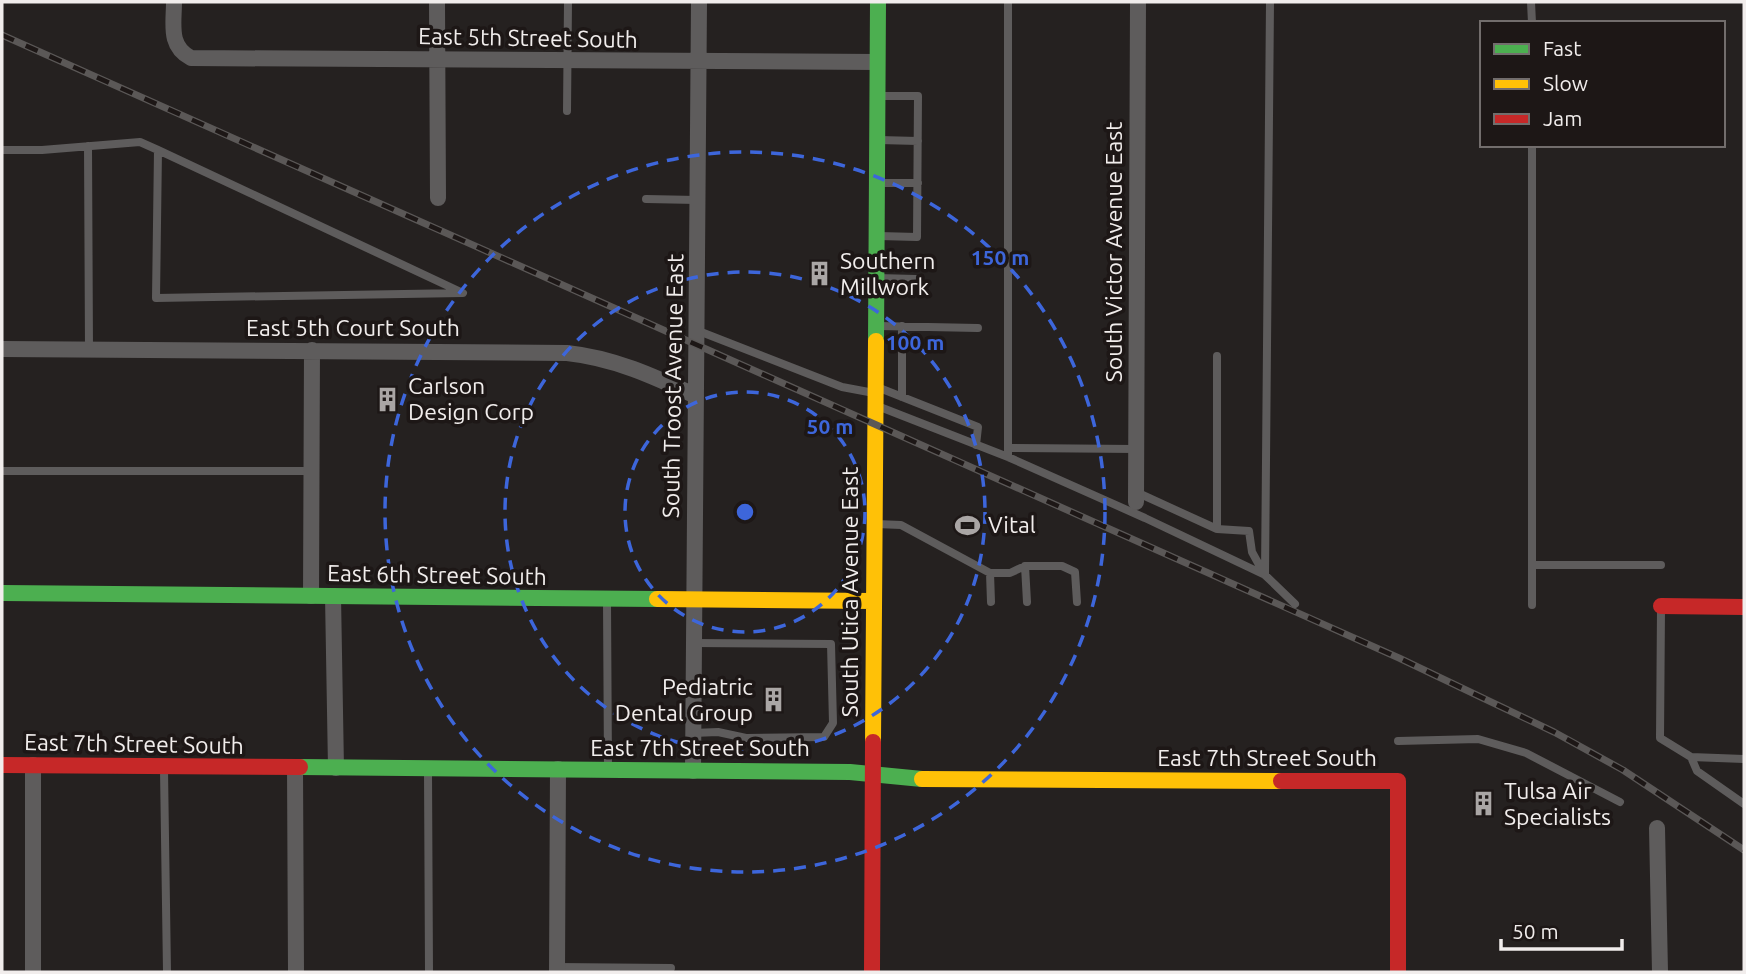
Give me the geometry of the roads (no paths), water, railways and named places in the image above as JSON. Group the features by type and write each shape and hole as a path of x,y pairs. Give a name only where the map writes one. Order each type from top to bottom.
{"street":[{"name":"East 5th Street South","path":"174,2 173,40 180,52 191,58 877,62"},
{"path":"437,2 438,198"},
{"name":"South Troost Avenue East","path":"693,771 699,2"},
{"name":"South Utica Avenue East","path":"872,972 872,601 878,2"},
{"name":"South Victor Avenue East","path":"1136,497 1138,2"},
{"name":"East 5th Court South","path":"2,349 567,353 598,356 624,363 696,396"},
{"path":"311,596 312,350"},
{"name":"East 6th Street South","path":"2,593 872,601"},
{"path":"333,596 335,768"},
{"path":"1661,606 1744,607"},
{"name":"East 7th Street South","path":"2,765 850,772 899,779 1398,781 1398,972"},
{"path":"33,765 33,972"},
{"path":"295,768 296,972"},
{"path":"557,970 558,769"},
{"path":"1657,828 1660,972"}],"lane":[{"path":"567,111 568,2"},
{"path":"1007,2 1008,453"},
{"path":"1265,575 1270,2"},
{"path":"1531,2 1532,21"},
{"path":"876,236 917,237 918,183 918,96 877,96"},
{"path":"877,140 918,141"},
{"path":"2,150 140,142 158,150 463,293 156,298 158,150"},
{"path":"88,146 89,350"},
{"path":"1532,147 1532,605"},
{"path":"876,183 918,183"},
{"path":"646,200 697,200"},
{"path":"876,278 916,279"},
{"path":"875,326 978,328"},
{"path":"902,326 902,397"},
{"path":"696,330 842,387 902,397 978,427 976,445"},
{"path":"1217,356 1217,529"},
{"path":"874,394 976,445 1008,453 1265,575"},
{"path":"1008,453 1136,449"},
{"path":"2,471 313,471"},
{"path":"1136,497 1217,529 1249,531 1252,552 1265,575 1295,604"},
{"path":"873,524 901,525 990,573 1010,573 1025,566 1062,566 1075,572 1077,602"},
{"path":"1532,565 1661,565"},
{"path":"1025,566 1027,602"},
{"path":"990,573 990,602"},
{"path":"607,599 608,770"},
{"path":"1661,606 1660,738 1691,757 1744,759"},
{"path":"693,643 831,644 833,723 824,737 746,738 718,732 693,733"},
{"path":"1398,741 1478,739 1526,753 1620,802"},
{"path":"1691,757 1697,771 1744,804"},
{"path":"164,767 167,972"},
{"path":"428,768 429,972"},
{"path":"557,970 671,968"}],"railway":[{"path":"2,35 1399,658 1554,732 1623,770 1744,850"}],"place":[{"name":"Southern Millwork","path":"820,274"},
{"name":"Carlson Design Corp","path":"388,399"},
{"name":"Vital","path":"968,525"},
{"name":"Pediatric Dental Group","path":"773,700"},
{"name":"Tulsa Air Specialists","path":"1484,804"}]}
